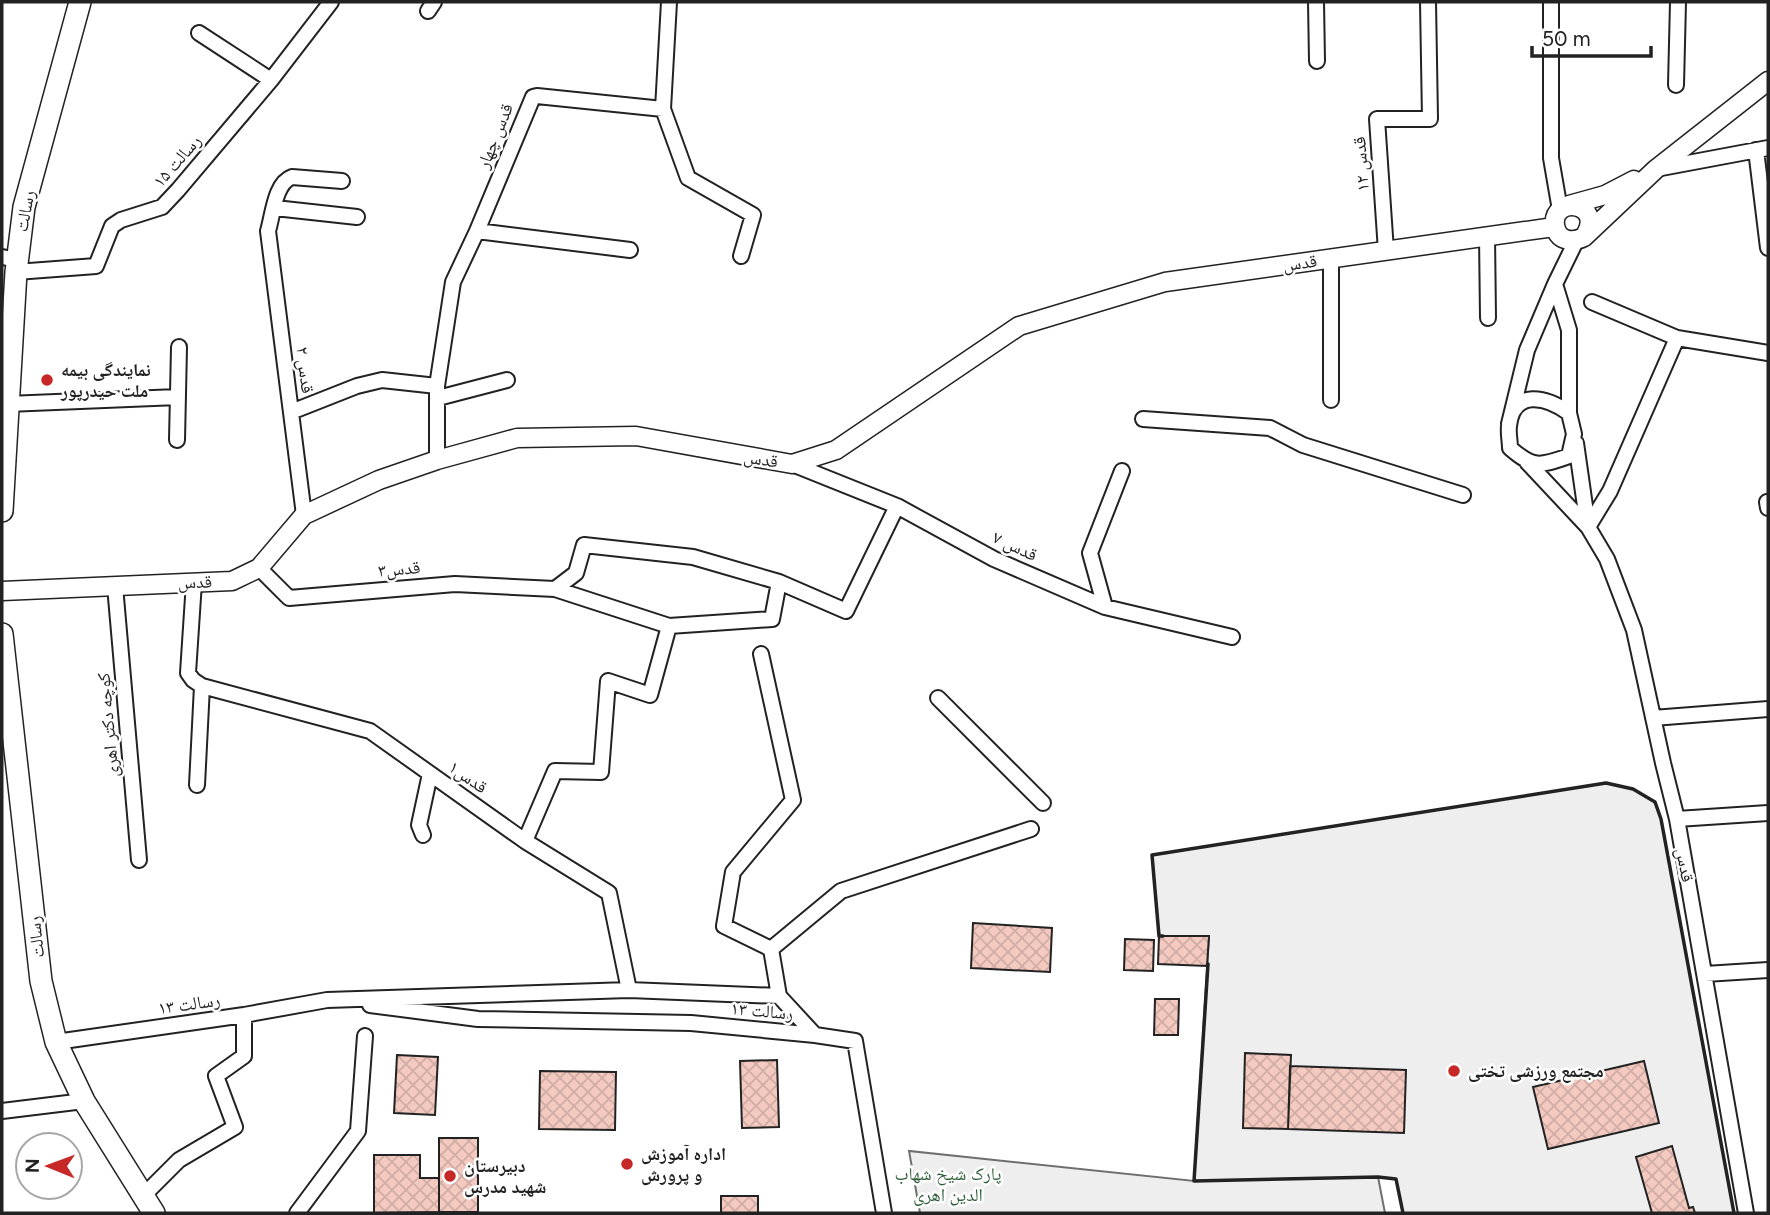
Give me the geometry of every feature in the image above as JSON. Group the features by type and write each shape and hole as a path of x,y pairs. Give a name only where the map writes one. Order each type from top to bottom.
{"main road":[{"name":"رسالت","path":"2,511 11,263 80,2"},
{"name":"رسالت","path":"2,634 41,981 55,1042 84,1101 148,1205"}],"street":[{"name":"رسالت ۱۵","path":"11,263 96,266 112,226 121,220 162,207 271,80 331,2"},
{"path":"669,2 663,109 688,178 753,215 741,256"},
{"path":"1316,2 1317,61"},
{"name":"قدس ۱۲","path":"1386,251 1377,119 1430,119 1428,2"},
{"path":"1551,2 1551,158 1561,214 1559,235 1567,240 1580,239 1589,229 1590,219 1578,206 1561,214"},
{"path":"1676,85 1678,2"},
{"path":"198,33 271,80"},
{"name":"قدس","path":"1509,424 1527,350 1555,284 1580,239 1656,169 1768,81"},
{"name":"قدس چهار","path":"437,460 438,392 453,282 533,97 663,109"},
{"path":"1762,149 1768,248"},
{"name":"قدس","path":"2,592 232,581 259,568 304,515 379,480 437,460 517,438 636,436 792,464 836,450 1019,327 1165,282 1487,235 1561,214 1656,169 1762,149"},
{"path":"342,181 292,177 284,180 275,208 357,217"},
{"name":"قدس ۲","path":"275,208 268,231 304,515"},
{"path":"477,231 630,250"},
{"path":"1487,235 1488,318"},
{"path":"1331,259 1331,400"},
{"path":"1555,284 1569,330 1569,413 1588,527"},
{"path":"1592,302 1677,338 1768,353"},
{"path":"1588,527 1610,491 1677,338"},
{"path":"177,440 179,346"},
{"path":"291,412 357,386 382,380 438,392 507,380"},
{"path":"7,404 178,397"},
{"path":"1569,413 1547,400 1527,399 1517,405 1509,424 1510,448 1527,462 1588,527"},
{"path":"1143,419 1270,428 1303,445 1463,495"},
{"path":"1527,462 1542,465 1569,456 1574,434"},
{"name":"قدس ۷","path":"792,464 897,506 994,559 1105,607 1233,637"},
{"path":"1105,607 1090,553 1122,471"},
{"path":"555,589 576,573 584,545 693,557 779,583 846,611 897,506"},
{"name":"قدس","path":"1588,527 1607,559 1634,630 1677,819 1746,1213"},
{"name":"قدس۳","path":"259,568 289,598 455,584 555,589 669,626 772,619 779,583"},
{"path":"194,582 188,673 192,680 202,686 197,785"},
{"name":"کوچه دکتر اهری","path":"115,586 139,860"},
{"path":"525,841 555,771 601,772 608,681 650,695 669,626"},
{"path":"761,654 793,800 733,872 724,926 771,949"},
{"name":"قدس۱","path":"202,686 370,730 525,841 609,892 629,990"},
{"path":"938,698 1043,803"},
{"path":"1653,718 1768,709"},
{"path":"423,835 419,825 430,774"},
{"path":"1677,819 1768,813"},
{"path":"771,949 841,891 1031,829"},
{"path":"771,949 779,996"},
{"path":"1705,974 1768,970"},
{"name":"رسالت ۱۳","path":"55,1042 244,1015 327,1000 629,990 779,996 815,1035"},
{"name":"رسالت ۱۳","path":"327,1000 478,1019 691,1023 815,1035"},
{"path":"148,1205 179,1160 235,1128 216,1076 244,1056 244,1015"},
{"path":"815,1035 855,1041 884,1213"},
{"path":"297,1213 358,1131 365,1036"},
{"path":"2,1111 84,1101"}],"green space":[{"name":"مجتمع ورزشی تختی","path":"1606,783 1633,789 1655,802 1661,819 1734,1213 1403,1213 1396,1179 1378,1177 1385,1213 920,1213 909,1151 1194,1181 1209,936 1159,936 1152,855"}],"building":[{"path":"973,923 1052,928 1050,972 971,968"},
{"path":"1159,936 1209,936 1207,966 1158,964"},
{"path":"1125,939 1154,940 1153,971 1124,970"},
{"path":"1155,999 1179,999 1178,1035 1154,1035"},
{"path":"1245,1053 1291,1055 1288,1129 1243,1128"},
{"path":"397,1055 438,1057 435,1115 394,1113"},
{"path":"777,1060 779,1127 742,1128 740,1061"},
{"path":"1644,1061 1659,1123 1548,1149 1533,1087"},
{"path":"1290,1066 1406,1070 1404,1133 1288,1129"},
{"path":"540,1071 616,1072 615,1130 539,1129"},
{"path":"439,1138 478,1138 478,1212 439,1212"},
{"path":"1672,1146 1689,1208 1693,1207 1695,1213 1652,1213 1636,1157"},
{"path":"374,1155 420,1155 420,1178 439,1178 439,1212 374,1213"},
{"path":"721,1196 758,1196 758,1213 721,1213"}],"wall":[{"path":"1163,936 1159,936 1152,855 1606,783 1633,789 1655,802 1661,819 1734,1213"},
{"path":"1208,964 1194,1181 1378,1177 1396,1179 1403,1213"}],"place":[{"name":"نمایندگی بیمه ملت حیدرپور","path":"47,380"},
{"name":"مجتمع ورزشی تختی","path":"1454,1071"},
{"name":"اداره آموزش و پرورش","path":"627,1164"},
{"name":"دبیرستان شهید مدرس","path":"450,1176"}],"park label":[{"name":"پارک شیخ شهاب الدین اهری","path":"948,1184"}]}
